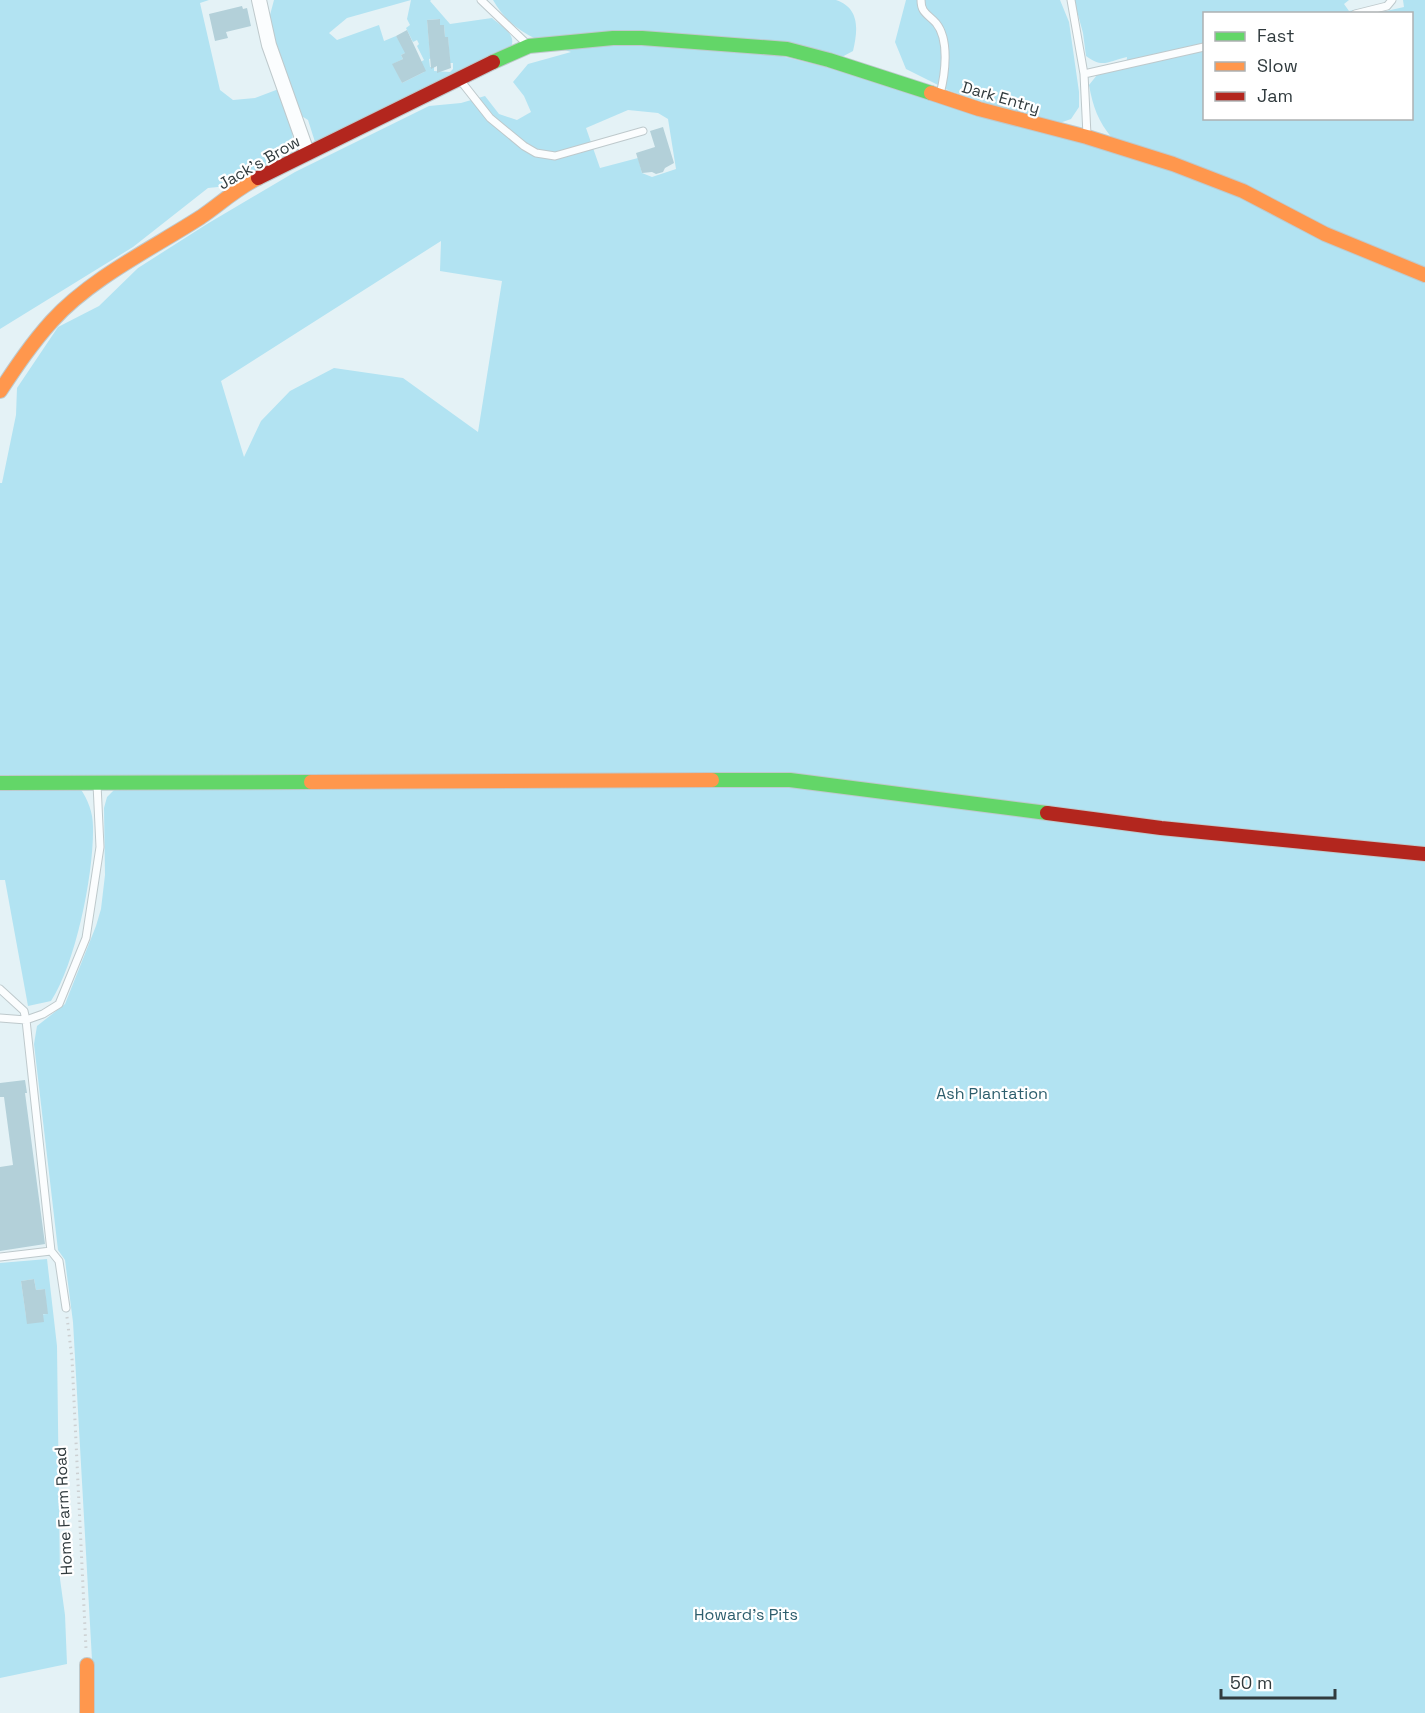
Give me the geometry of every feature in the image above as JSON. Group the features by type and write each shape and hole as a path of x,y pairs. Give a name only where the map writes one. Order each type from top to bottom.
{"street":[{"path":"259,0 270,45 307,152"},
{"name":"Dark Entry","path":"547,45 642,38 786,49 829,60 979,109 1088,137 1173,164 1243,191 1325,234 1425,275"},
{"name":"Jack's Brow","path":"0,391 53,320 88,290 131,259 202,216 248,183 458,78 529,46 547,45"},
{"path":"0,783 790,780 1161,828 1425,854"},
{"path":"87,1665 87,1713"}],"lane":[{"path":"481,0 529,46"},
{"path":"921,0 921,8 936,24 942,41 945,64 940,97"},
{"path":"1071,0 1084,74 1088,137"},
{"path":"1363,12 1387,6 1392,0"},
{"path":"1084,74 1203,47"},
{"path":"458,78 490,118 536,153 555,156 643,131"},
{"path":"0,1018 26,1020 43,1014 60,1004 86,938 100,847 97,782"},
{"path":"0,989 24,1011 26,1020 51,1251 59,1261 66,1308"},
{"path":"0,1257 51,1251"}],"path":[{"name":"Home Farm Road","path":"66,1308 72,1359 87,1665"}],"green space":[{"path":"0,0 209,0 200,3 220,90 233,100 255,98 284,87 266,30 274,0 411,0 431,0 450,24 492,18 510,34 511,47 315,142 308,120 300,115 293,130 292,144 285,154 228,186 208,188 133,247 0,329","holes":["411,0 407,19 410,25 406,28 413,42 417,40 419,44 417,46 424,60 419,63 424,72 402,83 393,64 403,59 401,55 407,52 396,36 384,41 379,25 337,40 329,33 347,18","439,19 440,25 444,25 445,37 448,38 450,63 453,63 453,69 450,72 434,71 434,67 430,67 429,59 432,58 427,20"]},
{"path":"493,0 836,0 849,8 853,14 856,35 853,51 840,58 765,52 1112,138 1097,113 1089,85 1097,75 1126,68 1127,57 1101,63 1086,56 1083,33 1074,0 1349,0 1344,4 1349,11 1359,9 1364,12 1203,12 1203,120 1413,120 1413,12 1382,12 1404,7 1403,0 1425,0 1425,847 1159,820 906,789 0,775 0,483 2,483 16,415 17,388 58,327 99,306 138,268 207,224 295,172 429,106 461,103 485,96 499,114 517,120 531,112 524,96 513,82 528,64 571,52 526,34 508,20","holes":["628,110 658,113 668,119 676,169 652,177 642,173 638,158 600,168 586,128","441,241 440,271 502,281 478,432 403,378 334,368 290,391 261,421 244,457 221,381"]},
{"path":"906,0 1060,0 1069,22 1079,92 1079,107 1071,119 1054,125 950,91 906,69 895,42"},
{"path":"779,785 1425,859 1425,1713 95,1713 73,1322 65,1260 58,1250 34,1044 37,1026 65,1004 96,926 101,909 105,875 104,808 107,797 114,790"},
{"path":"80,788 90,806 93,827 93,846 82,917 68,964 51,1001 28,1006 5,880 0,880 0,791"},
{"path":"47,1259 57,1346 60,1579 65,1615 67,1664 0,1678 0,1263","holes":["34,1279 36,1290 45,1289 47,1314 26,1316 21,1281"]}],"building":[{"path":"242,6 243,9 247,8 251,26 226,32 228,38 215,41 209,14"},
{"path":"440,19 440,25 444,25 445,37 448,37 451,68 437,73 437,66 431,69 427,20"},
{"path":"407,30 426,71 402,83 392,64 403,59 401,55 405,53 396,36"},
{"path":"663,127 674,163 665,168 663,172 642,173 636,153 655,147 650,131"},
{"path":"25,1080 45,1244 0,1251 0,1167 13,1165 4,1097 0,1097 0,1083"},
{"path":"34,1279 36,1290 45,1289 48,1314 43,1314 44,1322 27,1324 21,1281"}],"traffic: fast":[{"path":"493,62 529,46 613,38 642,38 787,49 931,93"},
{"path":"712,780 790,780 1047,813"},
{"path":"0,783 311,782"}],"traffic: slow":[{"path":"931,93 979,109 1087,137 1173,164 1243,191 1325,234 1425,275"},
{"path":"0,391 24,355 68,305 123,264 201,217 258,178"},
{"path":"311,782 712,780"},
{"path":"87,1665 87,1713"}],"traffic: jam":[{"path":"258,178 493,62"},
{"path":"1047,813 1161,828 1425,854"}],"park label":[{"name":"Ash Plantation","path":"992,1093"},
{"name":"Howard's Pits","path":"746,1614"}]}
